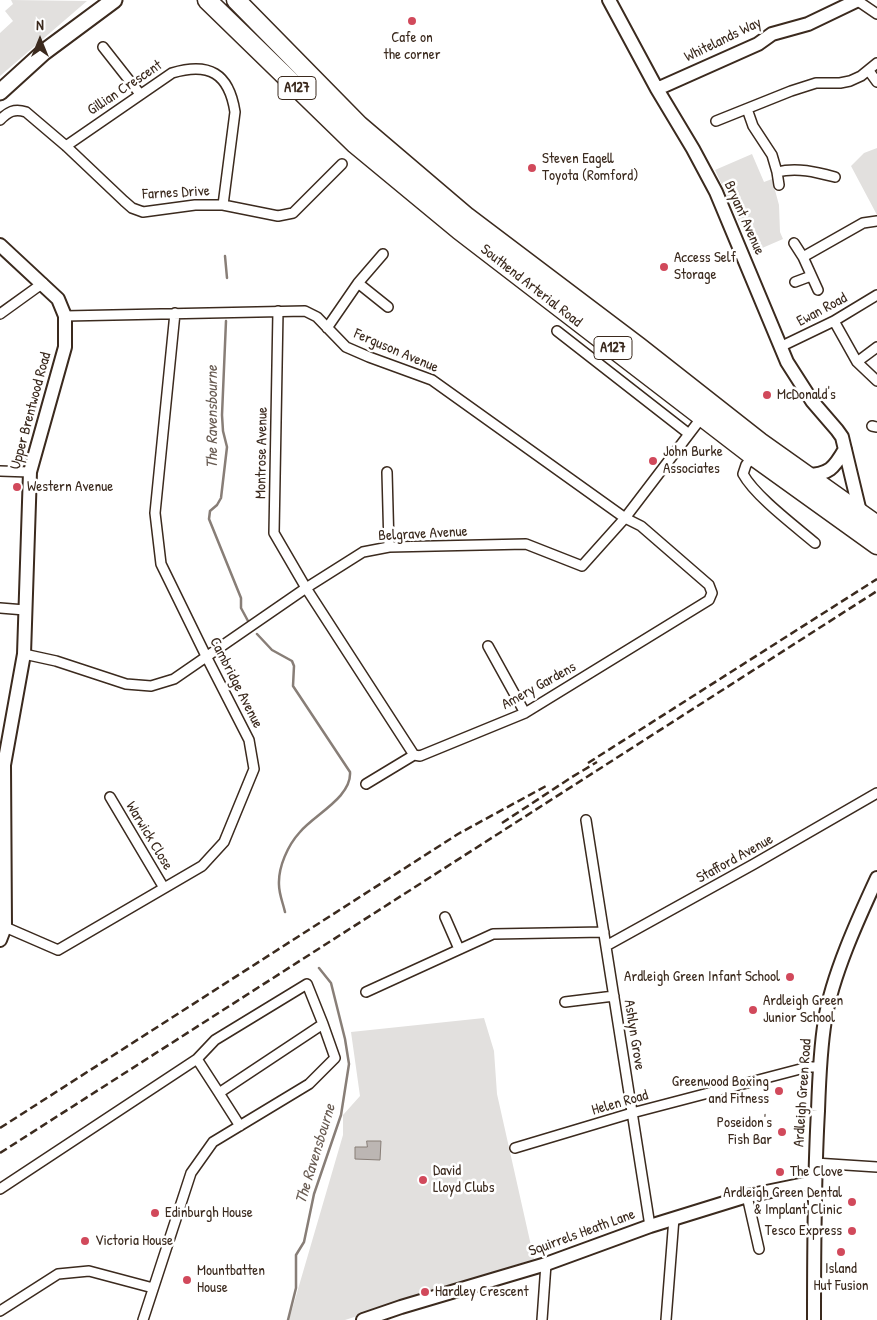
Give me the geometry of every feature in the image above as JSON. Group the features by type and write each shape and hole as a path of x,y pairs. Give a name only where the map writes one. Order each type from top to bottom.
{"highway":[{"name":"Southend Arterial Road","path":"207,0 221,6 355,144 459,230 753,456 877,545"},
{"name":"Southend Arterial Road","path":"236,0 359,125 467,218 639,347 760,442 877,525"},
{"name":"A127","path":"221,6 344,117 359,125"},
{"name":"A127","path":"283,62 355,144"}],"main road":[{"path":"0,92 44,52 114,0"},
{"path":"197,0 211,6 221,6"}],"street":[{"name":"Bryant Avenue","path":"609,0 656,89 716,192 786,362 808,394 842,437 860,512"},
{"name":"Whitelands Way","path":"656,89 758,44 772,34 808,24 858,0"},
{"path":"858,0 877,14"},
{"path":"102,47 140,94"},
{"path":"716,121 791,91 816,84 850,81 869,71 877,63"},
{"name":"Gillian Crescent","path":"66,146 172,72 187,68 201,68 214,73 227,84 233,98 235,112 223,205"},
{"path":"869,71 877,82"},
{"path":"747,109 753,126 772,155 779,186"},
{"name":"Farnes Drive","path":"0,120 9,111 19,110 26,112 66,146 132,208 144,212 187,205 223,205 278,216 293,214 342,164"},
{"path":"777,172 789,169 835,177"},
{"path":"802,257 863,224 877,221"},
{"path":"794,243 818,290"},
{"name":"Upper Brentwood Road","path":"0,245 58,299 65,316 65,347 30,472 24,654 5,727 4,927 0,940"},
{"path":"327,328 358,283 383,254"},
{"path":"795,282 811,276"},
{"path":"0,314 43,283"},
{"path":"358,283 388,307"},
{"name":"Ewan Road","path":"780,347 834,321 877,295"},
{"name":"Montrose Avenue","path":"278,311 274,533 306,588"},
{"name":"Ferguson Avenue","path":"65,316 305,311 317,317 346,347 432,380 625,518"},
{"name":"Cambridge Avenue","path":"4,927 58,950 202,866 224,842 254,769 249,740 161,564 155,513 175,313"},
{"path":"834,321 857,362 877,381"},
{"path":"557,331 689,434"},
{"path":"857,362 877,347"},
{"name":"Belgrave Avenue","path":"24,654 56,661 126,684 151,686 174,679 306,588 363,552 390,547 526,544 582,566 625,518 702,417"},
{"path":"806,474 819,475 826,472 834,466 845,449"},
{"path":"753,456 746,465 743,474 747,480 779,512 815,543"},
{"path":"0,471 30,472"},
{"path":"387,472 390,547"},
{"name":"Amery Gardens","path":"366,784 414,755 420,756 525,713 709,600 712,593 709,585 641,526 625,518"},
{"path":"306,588 414,755"},
{"path":"0,608 25,610"},
{"path":"488,646 525,713"},
{"name":"Stafford Avenue","path":"606,946 877,793"},
{"name":"Warwick Close","path":"110,797 164,888"},
{"name":"Ashlyn Grove","path":"586,820 650,1226"},
{"name":"Ardleigh Green Road","path":"814,1320 815,1163 820,1067 825,1020 846,953 877,878"},
{"path":"444,917 459,949"},
{"path":"366,992 493,934 604,932"},
{"path":"0,1189 197,1058 215,1040 308,984 335,1058 309,1084 212,1142 192,1173 143,1320"},
{"path":"564,1002 614,996"},
{"path":"219,1093 323,1024"},
{"path":"197,1058 240,1126"},
{"name":"Helen Road","path":"515,1148 632,1113 808,1067 820,1067"},
{"path":"815,1163 877,1167"},
{"name":"Squirrels Heath Lane","path":"363,1320 546,1264 650,1226 746,1196 815,1182"},
{"path":"746,1196 759,1249"},
{"path":"666,1320 674,1218"},
{"path":"542,1320 546,1264"},
{"path":"0,1311 58,1274 89,1271 153,1288"}],"shaded area":[{"path":"11,0 87,1 0,76 0,33 13,21 5,11 13,4"},
{"path":"877,148 877,215 851,166 864,153"},
{"path":"752,154 764,182 772,179 779,205 780,232 783,239 753,252 715,170"},
{"name":"David Lloyd Clubs","path":"484,1018 494,1051 497,1094 534,1259 345,1320 289,1320 343,1135 343,1115 360,1096 351,1032"},
{"path":"367,1141 381,1141 380,1160 355,1159 355,1147 367,1147"}],"waterway":[{"name":"The Ravensbourne","path":"225,256 227,278"},
{"name":"The Ravensbourne","path":"226,321 222,415 227,447 221,498 210,511 209,519 241,598 241,608 248,621"},
{"name":"The Ravensbourne","path":"257,634 272,650 292,661 294,666 293,686 350,772 345,790 331,805 306,826 288,850 279,878 285,912"},
{"name":"The Ravensbourne","path":"288,1320 296,1288 296,1255 304,1242 314,1194 341,1115 349,1064 345,1039 331,983 319,968"}],"railway":[{"path":"588,763 877,579"},
{"path":"0,1153 877,591"},
{"path":"502,823 597,762"},
{"path":"0,1128 458,834 546,786"}],"place":[{"name":"Cafe on the corner","path":"412,21"},
{"name":"Steven Eagell Toyota (Romford)","path":"532,168"},
{"name":"Access Self Storage","path":"664,267"},
{"name":"McDonald's","path":"767,395"},
{"name":"John Burke Associates","path":"653,461"},
{"name":"Western Avenue","path":"17,487"},
{"name":"Ardleigh Green Infant School","path":"790,977"},
{"name":"Ardleigh Green Junior School","path":"753,1010"},
{"name":"Greenwood Boxing and Fitness","path":"779,1091"},
{"name":"Poseidon's Fish Bar","path":"782,1132"},
{"name":"The Clove","path":"780,1172"},
{"name":"David Lloyd Clubs","path":"423,1180"},
{"name":"Ardleigh Green Dental & Implant Clinic","path":"852,1202"},
{"name":"Edinburgh House","path":"155,1213"},
{"name":"Tesco Express","path":"852,1231"},
{"name":"Victoria House","path":"85,1241"},
{"name":"Island Hut Fusion","path":"841,1252"},
{"name":"Mountbatten House","path":"187,1280"},
{"name":"Hardley Crescent","path":"425,1292"}]}
